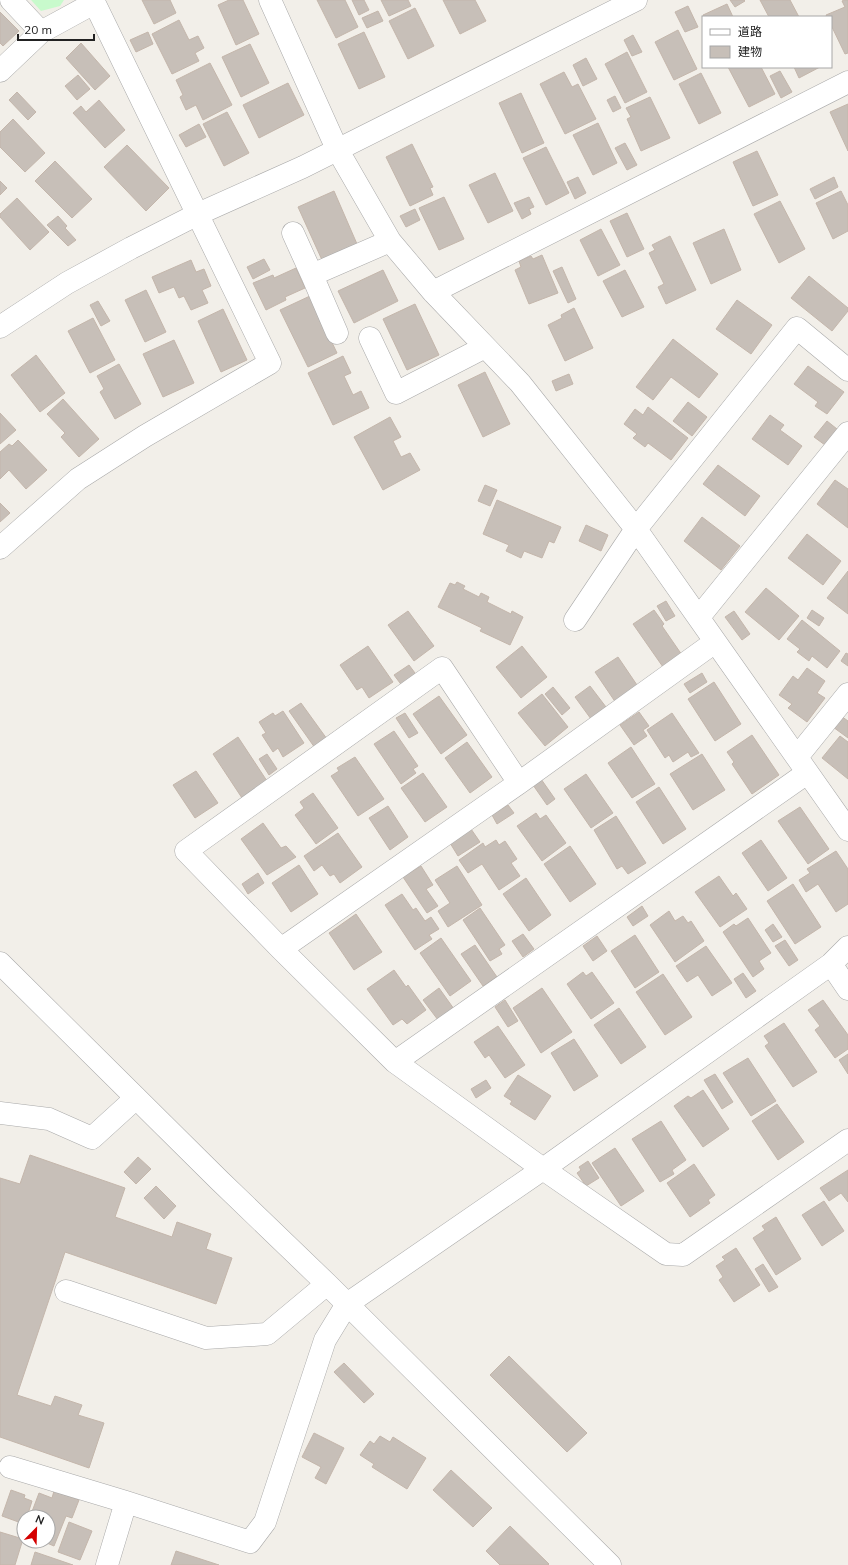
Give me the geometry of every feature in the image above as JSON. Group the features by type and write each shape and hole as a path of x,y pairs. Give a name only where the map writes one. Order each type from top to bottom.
{"street":[{"path":"11,0 41,32"},
{"path":"270,0 337,149 390,241 433,292 520,383 636,529 848,830"},
{"path":"0,327 67,283 131,248 198,214 303,167 636,0"},
{"path":"0,71 41,32 93,2 270,363 145,436 78,479 0,548"},
{"path":"433,292 848,82"},
{"path":"293,233 337,333"},
{"path":"312,274 390,241"},
{"path":"576,620 636,529 797,328 848,370"},
{"path":"370,338 396,393 485,346"},
{"path":"699,618 848,433"},
{"path":"281,949 519,783 715,642"},
{"path":"519,783 442,668 186,851 281,949 395,1062 543,1169 666,1254 683,1254 848,1140"},
{"path":"395,1062 802,765 848,694"},
{"path":"10,1467 250,1542 264,1522 325,1340 347,1304 543,1169 831,964 848,947"},
{"path":"0,963 219,1180 328,1284 610,1565"},
{"path":"831,964 848,989"},
{"path":"0,1113 49,1119 92,1138 136,1098"},
{"path":"66,1291 206,1338 267,1334 328,1284"},
{"path":"107,1565 126,1502"}],"green space":[{"path":"31,0 64,0 60,6 41,11"}],"building":[{"path":"142,0 170,0 176,13 154,24"},
{"path":"229,0 243,0 259,34 236,45 218,5"},
{"path":"317,0 345,0 358,27 336,38"},
{"path":"352,0 364,0 369,10 359,15"},
{"path":"381,0 408,0 411,6 389,16"},
{"path":"443,0 475,0 486,21 460,34"},
{"path":"730,0 744,0 745,1 735,7"},
{"path":"760,0 790,0 798,16 768,16"},
{"path":"848,0 848,53 845,54 832,27 832,16 826,15 845,7 842,1"},
{"path":"727,4 733,16 704,16"},
{"path":"688,6 698,27 685,32 675,12"},
{"path":"415,8 434,46 408,59 389,21"},
{"path":"378,11 383,21 367,28 362,18"},
{"path":"0,12 19,31 3,46 0,43"},
{"path":"179,20 189,40 198,36 204,48 195,53 199,61 172,74 152,34"},
{"path":"678,30 697,69 674,80 655,42"},
{"path":"148,32 153,44 136,52 130,40"},
{"path":"364,32 385,77 359,89 338,44"},
{"path":"633,35 642,52 632,56 624,40"},
{"path":"81,43 110,76 95,90 66,58"},
{"path":"250,44 269,83 241,97 222,57"},
{"path":"627,52 647,92 625,103 605,64"},
{"path":"586,58 597,79 583,86 573,65"},
{"path":"210,63 232,105 203,120 196,105 186,110 180,97 183,95 176,80"},
{"path":"729,68 762,68 775,94 749,107"},
{"path":"794,68 818,68 799,78"},
{"path":"780,71 792,92 781,98 770,76"},
{"path":"564,72 572,87 578,84 596,119 565,134 540,84"},
{"path":"701,73 721,113 699,124 679,84"},
{"path":"78,75 90,89 77,100 65,86"},
{"path":"288,83 304,115 259,138 243,105"},
{"path":"17,92 36,112 28,120 9,100"},
{"path":"521,93 544,143 522,153 499,103"},
{"path":"615,96 621,108 613,112 607,100"},
{"path":"650,97 670,138 641,151 627,119 631,117 626,108"},
{"path":"99,100 125,130 105,148 73,113 81,106 86,112"},
{"path":"848,104 848,151 830,112"},
{"path":"227,112 249,153 224,166 203,124"},
{"path":"13,119 45,153 25,172 0,147 0,132"},
{"path":"598,123 617,163 593,175 573,135"},
{"path":"199,124 206,137 186,147 179,135"},
{"path":"625,143 637,165 627,170 615,148"},
{"path":"412,144 433,187 430,188 433,195 410,206 386,157"},
{"path":"127,145 169,188 146,211 104,167"},
{"path":"546,147 569,193 546,205 523,158"},
{"path":"757,151 778,195 753,206 733,162"},
{"path":"55,161 92,199 72,218 35,181"},
{"path":"495,173 513,211 488,223 469,185"},
{"path":"578,177 586,193 575,199 567,182"},
{"path":"834,177 838,187 815,199 810,189"},
{"path":"0,181 7,188 0,195"},
{"path":"334,191 357,244 322,260 298,207"},
{"path":"841,191 848,205 848,231 833,239 816,203"},
{"path":"444,197 464,239 439,250 419,208"},
{"path":"529,197 534,207 529,209 531,214 522,219 514,203"},
{"path":"17,198 49,232 30,250 0,217 0,214"},
{"path":"780,201 805,249 779,263 754,214"},
{"path":"415,209 420,220 406,227 400,216"},
{"path":"627,213 644,249 627,257 610,221"},
{"path":"58,216 67,226 65,228 76,240 68,246 47,225"},
{"path":"601,229 620,265 598,276 580,240"},
{"path":"724,229 741,270 711,284 693,243"},
{"path":"670,236 696,290 666,304 658,287 664,284 649,253 655,250 652,245"},
{"path":"542,255 558,293 529,304 515,270 521,267 519,261 531,256 533,259"},
{"path":"264,259 270,270 253,279 247,267"},
{"path":"191,260 196,272 204,269 211,286 202,290 208,303 191,310 184,296 179,298 174,287 159,293 152,277"},
{"path":"562,267 576,299 568,303 553,271"},
{"path":"296,268 305,288 285,297 286,300 266,310 253,283 273,275 274,278"},
{"path":"383,270 398,301 354,323 338,291"},
{"path":"625,270 644,307 622,317 603,281"},
{"path":"809,276 848,308 848,311 832,331 791,298"},
{"path":"146,290 166,332 145,342 125,300"},
{"path":"310,296 337,353 308,367 280,310"},
{"path":"737,300 772,325 751,354 716,329"},
{"path":"98,301 110,321 101,326 90,305"},
{"path":"415,304 439,355 407,370 383,319"},
{"path":"574,308 593,348 565,361 548,325 562,318 561,315"},
{"path":"223,309 247,360 221,372 198,321"},
{"path":"93,318 115,360 90,373 68,331"},
{"path":"673,339 718,374 699,398 671,377 653,400 636,387"},
{"path":"174,340 194,383 163,397 143,354"},
{"path":"36,355 65,393 40,412 11,375"},
{"path":"343,356 351,373 344,376 353,395 361,391 369,408 333,425 308,373"},
{"path":"119,364 141,404 115,419 100,392 104,389 97,376"},
{"path":"808,366 844,392 827,414 815,406 818,402 794,384"},
{"path":"485,372 510,424 483,437 458,385"},
{"path":"569,374 573,384 556,391 552,381"},
{"path":"63,399 99,439 79,457 61,437 65,433 47,414"},
{"path":"688,402 707,417 692,436 673,421"},
{"path":"648,407 688,438 671,460 648,443 645,447 633,438 637,434 624,424 635,409 643,415"},
{"path":"0,413 16,430 0,444"},
{"path":"770,415 784,425 780,430 802,446 788,465 752,439"},
{"path":"390,417 401,437 393,441 401,457 410,453 420,470 383,490 354,437"},
{"path":"827,421 837,429 825,445 814,437"},
{"path":"18,440 47,470 26,489 9,470 0,479 0,452 9,444 12,446"},
{"path":"718,465 760,496 745,516 703,484"},
{"path":"835,480 848,489 848,528 817,504"},
{"path":"485,485 497,490 490,506 478,501"},
{"path":"497,500 561,527 554,543 549,541 542,558 524,551 521,558 506,551 509,545 483,534"},
{"path":"0,503 10,513 0,522"},
{"path":"702,517 740,546 721,570 684,541"},
{"path":"586,525 608,535 601,551 579,541"},
{"path":"807,534 841,561 823,585 788,558"},
{"path":"848,571 848,614 827,598"},
{"path":"457,582 465,586 463,589 479,597 481,593 489,597 487,602 511,614 512,611 523,617 510,645 480,631 482,628 438,607 450,583 455,585"},
{"path":"766,588 799,616 779,640 745,612"},
{"path":"666,601 675,616 666,621 657,606"},
{"path":"654,610 664,624 662,626 682,655 663,667 633,624"},
{"path":"812,610 824,618 819,626 807,618"},
{"path":"408,611 434,646 414,661 388,625"},
{"path":"734,611 750,634 742,640 725,617"},
{"path":"802,620 840,651 827,668 812,656 809,661 797,652 800,649 787,639"},
{"path":"368,646 393,682 369,698 362,687 357,690 340,665"},
{"path":"522,646 547,677 521,698 496,667"},
{"path":"846,653 848,654 848,666 841,661"},
{"path":"618,657 639,688 616,703 595,672"},
{"path":"409,665 418,677 403,687 394,675"},
{"path":"807,668 825,681 817,693 825,698 807,722 788,708 792,704 779,695 793,676 798,680"},
{"path":"702,673 707,682 690,693 684,684"},
{"path":"714,682 741,724 715,741 688,699"},
{"path":"590,686 606,707 591,719 575,697"},
{"path":"553,687 570,708 562,715 545,694"},
{"path":"542,694 568,727 545,746 518,713"},
{"path":"439,696 467,735 441,754 413,714"},
{"path":"301,703 327,739 315,748 289,711"},
{"path":"283,711 304,743 283,757 278,748 273,752 262,735 266,733 259,722 273,713 275,716"},
{"path":"639,712 649,726 643,730 647,736 634,745 620,725"},
{"path":"405,713 418,733 409,738 396,718"},
{"path":"672,713 699,753 691,757 688,752 673,762 669,755 665,758 647,730"},
{"path":"841,716 848,721 848,738 833,727"},
{"path":"394,731 418,766 413,769 416,773 401,784 374,744"},
{"path":"752,735 779,775 752,794 732,764 734,762 727,752"},
{"path":"840,736 848,742 848,779 822,758"},
{"path":"238,737 267,781 242,798 213,754"},
{"path":"467,742 492,777 470,793 445,758"},
{"path":"631,747 655,784 632,798 608,763"},
{"path":"267,754 277,769 269,775 259,759"},
{"path":"702,754 725,790 693,810 670,774"},
{"path":"355,757 384,799 358,816 331,776 339,771 337,768"},
{"path":"196,771 218,803 195,818 173,785"},
{"path":"423,773 447,807 425,822 401,788"},
{"path":"586,774 613,813 591,828 564,789"},
{"path":"541,779 555,799 547,805 533,785"},
{"path":"659,787 686,829 663,844 636,802"},
{"path":"313,793 338,828 316,844 295,815 304,808 300,802"},
{"path":"508,805 514,813 497,824 492,815"},
{"path":"388,806 408,837 390,850 369,818"},
{"path":"800,807 829,849 808,864 778,821"},
{"path":"536,813 540,819 546,815 566,843 542,861 517,826"},
{"path":"616,816 646,863 628,874 622,866 617,869 594,830"},
{"path":"263,823 281,848 286,846 296,857 267,875 241,839"},
{"path":"471,829 480,842 458,856 450,843"},
{"path":"338,833 362,867 340,883 334,874 330,876 322,865 314,871 304,856"},
{"path":"496,840 499,845 505,841 517,859 511,863 520,876 499,890 482,864 468,873 459,860 483,843 485,847"},
{"path":"761,840 787,878 768,891 742,853"},
{"path":"570,846 596,884 570,902 544,864"},
{"path":"836,851 848,869 848,904 836,912 818,884 806,892 799,880 810,873 807,869"},
{"path":"299,865 318,894 291,912 272,883"},
{"path":"421,866 433,885 426,889 438,906 427,913 403,877"},
{"path":"457,866 482,905 448,927 438,911 450,903 435,880"},
{"path":"258,873 264,883 248,894 242,884"},
{"path":"719,876 733,896 736,893 747,909 720,927 695,892"},
{"path":"526,878 551,915 529,931 503,894"},
{"path":"793,884 821,927 795,944 767,901"},
{"path":"402,894 413,910 416,908 425,921 431,917 439,929 429,935 432,939 415,950 385,905"},
{"path":"642,906 648,916 633,926 627,917"},
{"path":"480,908 505,945 499,949 502,954 490,961 463,920"},
{"path":"669,911 675,921 683,916 688,923 691,921 704,941 675,962 650,925"},
{"path":"356,914 382,952 354,970 329,933"},
{"path":"748,918 771,953 759,961 764,969 753,977 723,932 734,924 736,926"},
{"path":"773,924 782,937 773,942 765,930"},
{"path":"523,934 534,949 523,957 512,941"},
{"path":"635,935 659,972 635,988 611,951"},
{"path":"597,936 607,951 593,961 583,946"},
{"path":"441,938 471,981 450,996 420,953"},
{"path":"785,940 798,960 789,966 775,946"},
{"path":"475,945 497,977 483,986 461,954"},
{"path":"706,946 732,983 712,996 698,975 687,982 676,966"},
{"path":"394,970 406,987 408,985 426,1010 407,1024 402,1019 393,1025 367,989"},
{"path":"583,972 586,976 592,972 614,1003 591,1019 567,984"},
{"path":"743,973 756,991 746,998 734,979"},
{"path":"663,974 692,1017 665,1035 636,992"},
{"path":"439,988 454,1009 438,1020 423,1000"},
{"path":"542,988 572,1032 541,1053 513,1008"},
{"path":"505,1000 518,1021 508,1027 495,1007"},
{"path":"823,1000 848,1035 848,1049 835,1058 815,1030 820,1026 808,1010"},
{"path":"619,1008 646,1047 621,1064 594,1025"},
{"path":"784,1023 817,1072 793,1087 765,1046 769,1043 764,1036"},
{"path":"498,1026 525,1065 505,1078 489,1055 485,1058 474,1042"},
{"path":"574,1039 598,1076 574,1091 551,1053"},
{"path":"848,1054 848,1074 839,1060"},
{"path":"748,1058 776,1101 751,1116 723,1073"},
{"path":"715,1074 733,1102 722,1109 704,1080"},
{"path":"518,1075 551,1096 535,1120 510,1104 512,1101 504,1096"},
{"path":"486,1080 491,1088 476,1098 471,1089"},
{"path":"703,1090 729,1129 703,1147 674,1106 688,1096 691,1098"},
{"path":"777,1104 804,1142 778,1160 752,1121"},
{"path":"661,1121 686,1160 672,1170 674,1174 660,1182 632,1139"},
{"path":"615,1148 644,1191 621,1206 592,1163"},
{"path":"30,1155 125,1188 115,1217 172,1237 177,1222 211,1234 206,1249 232,1258 216,1304 65,1252 17,1395 51,1406 55,1396 82,1405 78,1415 104,1423 89,1468 0,1437 0,1178 20,1184"},
{"path":"138,1157 151,1169 136,1184 124,1172"},
{"path":"588,1161 599,1178 586,1186 577,1173 581,1170 579,1167"},
{"path":"694,1164 715,1195 708,1200 710,1203 690,1217 667,1183"},
{"path":"848,1170 848,1202 841,1193 829,1201 820,1188"},
{"path":"156,1186 176,1206 164,1219 144,1198"},
{"path":"824,1201 844,1231 822,1246 802,1215"},
{"path":"776,1217 801,1259 776,1275 753,1238 765,1230 762,1226"},
{"path":"736,1248 760,1285 734,1302 719,1280 723,1277 716,1266 725,1260 722,1257"},
{"path":"763,1264 778,1287 769,1292 755,1269"},
{"path":"509,1356 587,1433 567,1452 490,1375"},
{"path":"344,1363 374,1394 364,1403 334,1372"},
{"path":"314,1433 344,1448 326,1484 315,1478 321,1467 302,1457"},
{"path":"380,1436 390,1442 393,1437 426,1458 407,1489 372,1467 374,1464 360,1455 370,1441 374,1444"},
{"path":"451,1470 492,1508 473,1527 433,1490"},
{"path":"11,1490 25,1495 24,1498 32,1501 30,1509 16,1509 16,1521 2,1516"},
{"path":"54,1491 79,1500 72,1518 66,1516 56,1541 56,1509 33,1509 39,1493 52,1498"},
{"path":"69,1522 92,1531 80,1560 58,1552"},
{"path":"510,1526 549,1564 548,1565 500,1565 486,1551"},
{"path":"0,1532 16,1537 16,1549 20,1549 15,1565 0,1565"},
{"path":"176,1551 219,1565 171,1565"},
{"path":"35,1552 73,1565 31,1565"}]}
